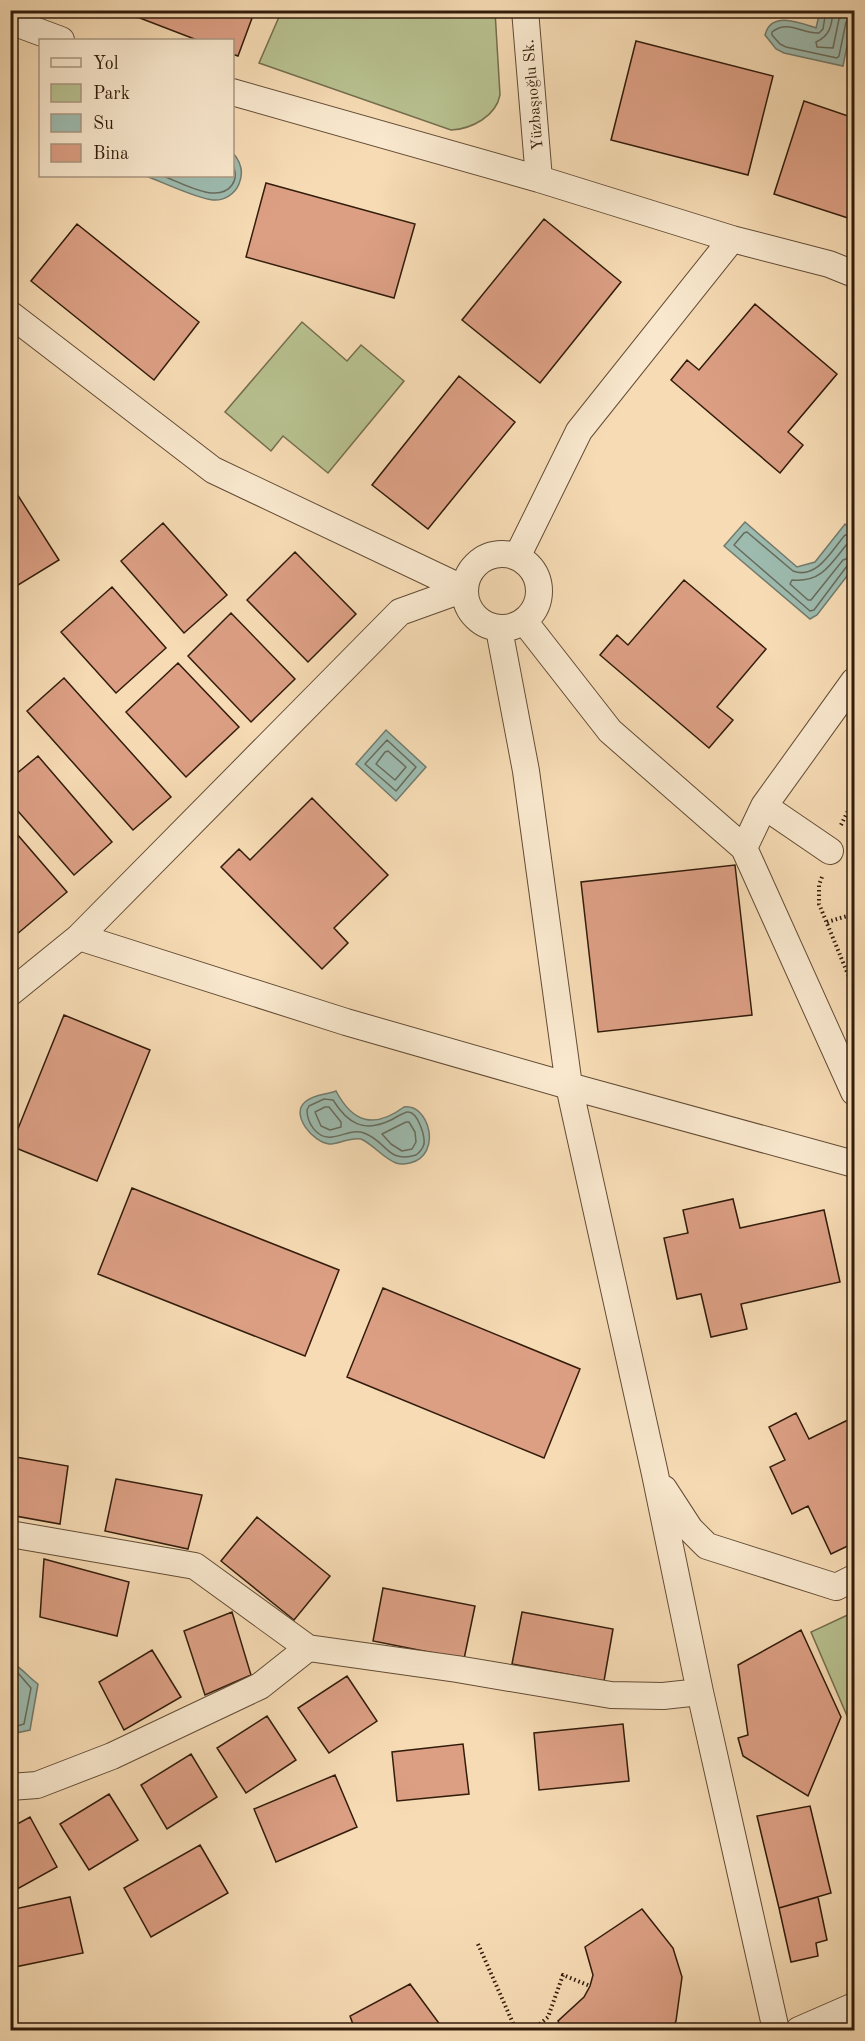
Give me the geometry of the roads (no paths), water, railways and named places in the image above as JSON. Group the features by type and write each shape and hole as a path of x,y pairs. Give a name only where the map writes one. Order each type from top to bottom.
{"street":[{"name":"Yüzbaşıoğlu Sk.","path":"525,10 539,179"},
{"path":"10,21 57,39"},
{"path":"234,93 539,179 732,239 829,264 855,274"},
{"path":"517,557 579,431 732,239"},
{"path":"10,314 213,470 464,589"},
{"path":"504,554 517,557 531,570 539,587 538,600 524,621 512,627 499,629 478,620 470,611 464,589 472,568 481,560 491,555 504,554"},
{"path":"10,993 79,937 400,612 464,589"},
{"path":"524,621 610,731 744,848 855,1092"},
{"path":"499,629 526,771 569,1086 776,2031"},
{"path":"744,848 764,806 855,681"},
{"path":"764,806 830,851"},
{"path":"79,937 346,1022 855,1164"},
{"path":"655,1474 690,1530 707,1546 836,1587 855,1578"},
{"path":"10,1533 195,1566 308,1648 458,1669 611,1695 663,1696 700,1692"},
{"path":"10,1787 37,1785 112,1756 260,1686 308,1648"},
{"path":"799,2031 855,2006"}],"water":[{"path":"820,11 854,11 843,66 784,53 776,49 765,35 768,27 780,20 795,21 816,28"},
{"path":"234,154 238,160 241,167 241,180 229,196 213,200 148,177 234,177"},
{"path":"745,522 797,567 815,562 845,524 854,532 854,567 817,615 810,619 724,546"},
{"path":"386,730 426,767 396,801 356,764"},
{"path":"336,1091 350,1110 365,1119 383,1118 404,1107 413,1108 426,1121 429,1130 426,1150 420,1158 410,1163 400,1164 387,1158 361,1139 329,1144 316,1138 305,1127 300,1114 301,1107 312,1097"},
{"path":"11,1662 38,1684 30,1730 11,1734"}]}
